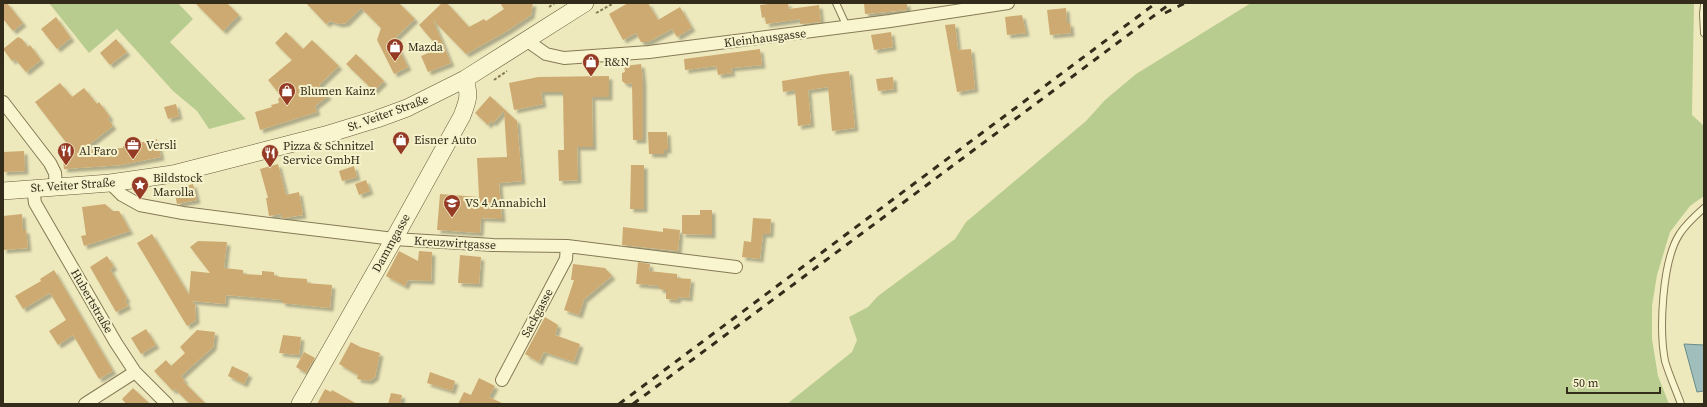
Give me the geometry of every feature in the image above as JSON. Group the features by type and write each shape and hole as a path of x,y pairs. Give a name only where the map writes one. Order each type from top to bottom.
{"main road":[{"name":"St. Veiter Straße","path":"3,190 110,183 173,174 332,133 377,119 408,108 465,79 585,3"},
{"name":"Dammgasse","path":"300,404 462,116 469,93 465,79"}],"street":[{"name":"Kleinhausgasse","path":"526,40 546,54 564,58 649,52 847,27 1008,3"},
{"path":"3,102 50,163 55,173 56,187"},
{"name":"Kreuzwirtgasse","path":"110,183 122,195 140,205 199,215 394,239 493,245 568,246 736,267"},
{"name":"Hubertstraße","path":"33,188 35,203 116,343 135,372 167,404"},
{"name":"Sackgasse","path":"502,380 566,259 568,246"},
{"path":"85,404 135,372"}],"lane":[{"path":"836,3 847,27"},
{"path":"1704,5 1704,33"},
{"path":"1681,404 1665,361 1662,324 1664,289 1671,256 1679,235 1704,208"}],"path":[{"path":"543,11 555,3"}],"green space":[{"path":"49,3 178,3 193,19 170,42 246,119 209,129 197,111 173,91 117,29 89,53"},
{"path":"1251,3 1694,3 1692,115 1704,126 1704,196 1690,206 1670,232 1657,275 1652,306 1652,339 1658,376 1669,404 787,404 852,352 857,340 849,317 868,307 878,296 955,239 966,222 1086,121 1105,100 1136,74"}],"water":[{"path":"1684,344 1704,345 1704,391 1697,392"}],"building":[{"path":"3,3 7,3 23,23 13,31 3,19"},
{"path":"195,3 227,3 239,15 223,31"},
{"path":"306,3 399,3 415,19 394,39 408,67 394,74 377,40 381,28 361,8 346,23 339,24 330,21 326,24"},
{"path":"442,3 447,3 469,27 484,19 486,21 504,9 500,3 533,3 531,15 507,31 466,54 433,20 451,63 428,72 421,56 428,53 427,50 437,46 419,25"},
{"path":"628,3 648,3 658,20 680,7 692,28 677,37 672,29 648,42 641,42 636,33 623,40 609,14"},
{"path":"788,3 789,9 819,5 821,22 800,24 800,19 766,24 765,17 762,18 760,5"},
{"path":"864,3 907,3 907,10 865,14"},
{"path":"1066,8 1067,23 1070,23 1071,33 1050,35 1047,10"},
{"path":"1022,15 1026,33 1007,35 1005,17"},
{"path":"56,17 71,38 57,49 41,29"},
{"path":"955,24 958,50 971,49 975,89 957,92 945,25"},
{"path":"286,32 303,49 312,40 339,66 319,85 328,96 315,106 317,112 260,130 255,112 272,107 271,105 279,103 278,99 281,96 268,80 292,60 275,43"},
{"path":"891,32 893,47 874,50 871,35"},
{"path":"18,37 22,39 28,47 30,45 41,60 26,72 15,59 12,61 3,49"},
{"path":"116,39 127,52 110,65 100,53"},
{"path":"760,49 762,65 731,68 732,73 718,75 716,66 685,70 684,59"},
{"path":"356,54 384,81 374,91 346,64"},
{"path":"641,64 643,81 643,140 633,140 632,83 626,84 622,81 622,73 625,72 624,66"},
{"path":"849,71 855,128 832,131 828,87 808,90 811,124 798,126 795,90 783,92 782,81"},
{"path":"609,76 609,97 592,97 593,147 577,147 578,180 559,181 558,150 564,150 563,92 541,92 543,104 514,110 509,83 538,77"},
{"path":"893,77 894,89 878,91 876,79"},
{"path":"60,83 72,97 84,88 97,104 99,102 110,117 108,119 113,126 82,150 123,148 123,146 157,139 161,157 121,165 64,169 62,151 72,150 35,102"},
{"path":"490,96 517,121 522,181 499,183 502,219 481,218 480,233 437,230 440,194 479,197 477,158 507,157 504,111 493,123 491,121 488,125 475,113"},
{"path":"176,104 179,116 168,119 164,107"},
{"path":"648,132 667,132 668,150 664,150 664,154 649,154"},
{"path":"24,151 25,171 3,172 3,152"},
{"path":"278,164 286,195 299,192 303,215 284,218 282,218 281,214 269,216 266,198 268,198 260,169"},
{"path":"631,165 644,165 644,209 630,209"},
{"path":"354,166 357,177 342,181 339,171"},
{"path":"366,180 370,191 359,195 355,184"},
{"path":"193,184 197,200 177,204 174,189"},
{"path":"105,204 113,211 119,211 130,231 84,246 81,236 86,235 82,207"},
{"path":"700,210 712,210 712,235 682,234 682,215 700,215"},
{"path":"22,214 23,230 26,230 28,248 3,250 3,216"},
{"path":"753,218 771,219 770,234 763,234 760,259 742,257 744,241 751,242"},
{"path":"623,227 663,232 663,228 680,230 678,251 622,245"},
{"path":"152,234 189,295 191,271 210,273 190,247 198,241 227,242 224,268 243,270 243,274 262,275 262,271 274,272 274,275 280,277 307,279 307,283 332,285 330,308 282,303 282,300 226,295 225,304 192,301 195,304 196,320 187,326 137,243"},
{"path":"399,251 418,261 419,251 432,252 431,281 408,280 405,286 386,276"},
{"path":"460,255 481,257 479,284 458,283"},
{"path":"107,256 114,267 110,269 127,299 125,300 128,306 116,312 90,267"},
{"path":"638,262 650,264 649,271 677,274 677,278 691,279 689,298 678,297 677,300 666,299 666,290 659,289 659,286 636,284"},
{"path":"573,264 605,268 612,276 583,300 579,315 564,310 574,280 571,280"},
{"path":"54,270 113,371 99,379 73,335 58,345 49,331 66,320 50,293 23,309 15,296 41,281 40,279"},
{"path":"545,317 558,325 555,335 580,344 574,362 544,352 539,362 525,354"},
{"path":"146,329 156,345 141,354 131,338"},
{"path":"197,330 215,332 213,347 181,376 185,380 183,381 206,404 190,404 175,389 173,391 154,371 166,360 171,366 185,353 180,347"},
{"path":"283,335 301,337 299,355 279,353"},
{"path":"351,342 360,347 380,353 375,377 369,381 357,379 358,375 339,364"},
{"path":"304,352 315,358 306,373 296,367"},
{"path":"232,366 249,374 244,384 228,376"},
{"path":"430,372 455,381 452,391 427,383"},
{"path":"479,378 495,386 489,397 504,404 458,404 464,392 471,395"},
{"path":"133,388 150,404 126,404 122,399"},
{"path":"325,389 331,392 332,390 357,404 317,404"},
{"path":"391,393 402,395 400,404 388,404"}],"railway":[{"path":"619,404 1156,3"},
{"path":"633,404 1171,3"},
{"path":"1165,13 1185,3"}],"place":[{"name":"Mazda","path":"395,62"},
{"name":"R&N","path":"591,77"},
{"name":"Blumen Kainz","path":"287,106"},
{"name":"Eisner Auto","path":"401,155"},
{"name":"Versli","path":"133,160"},
{"name":"Al Faro","path":"66,166"},
{"name":"Pizza & Schnitzel Service GmbH","path":"270,168"},
{"name":"Bildstock Marolla","path":"140,200"},
{"name":"VS 4 Annabichl","path":"452,218"}]}
